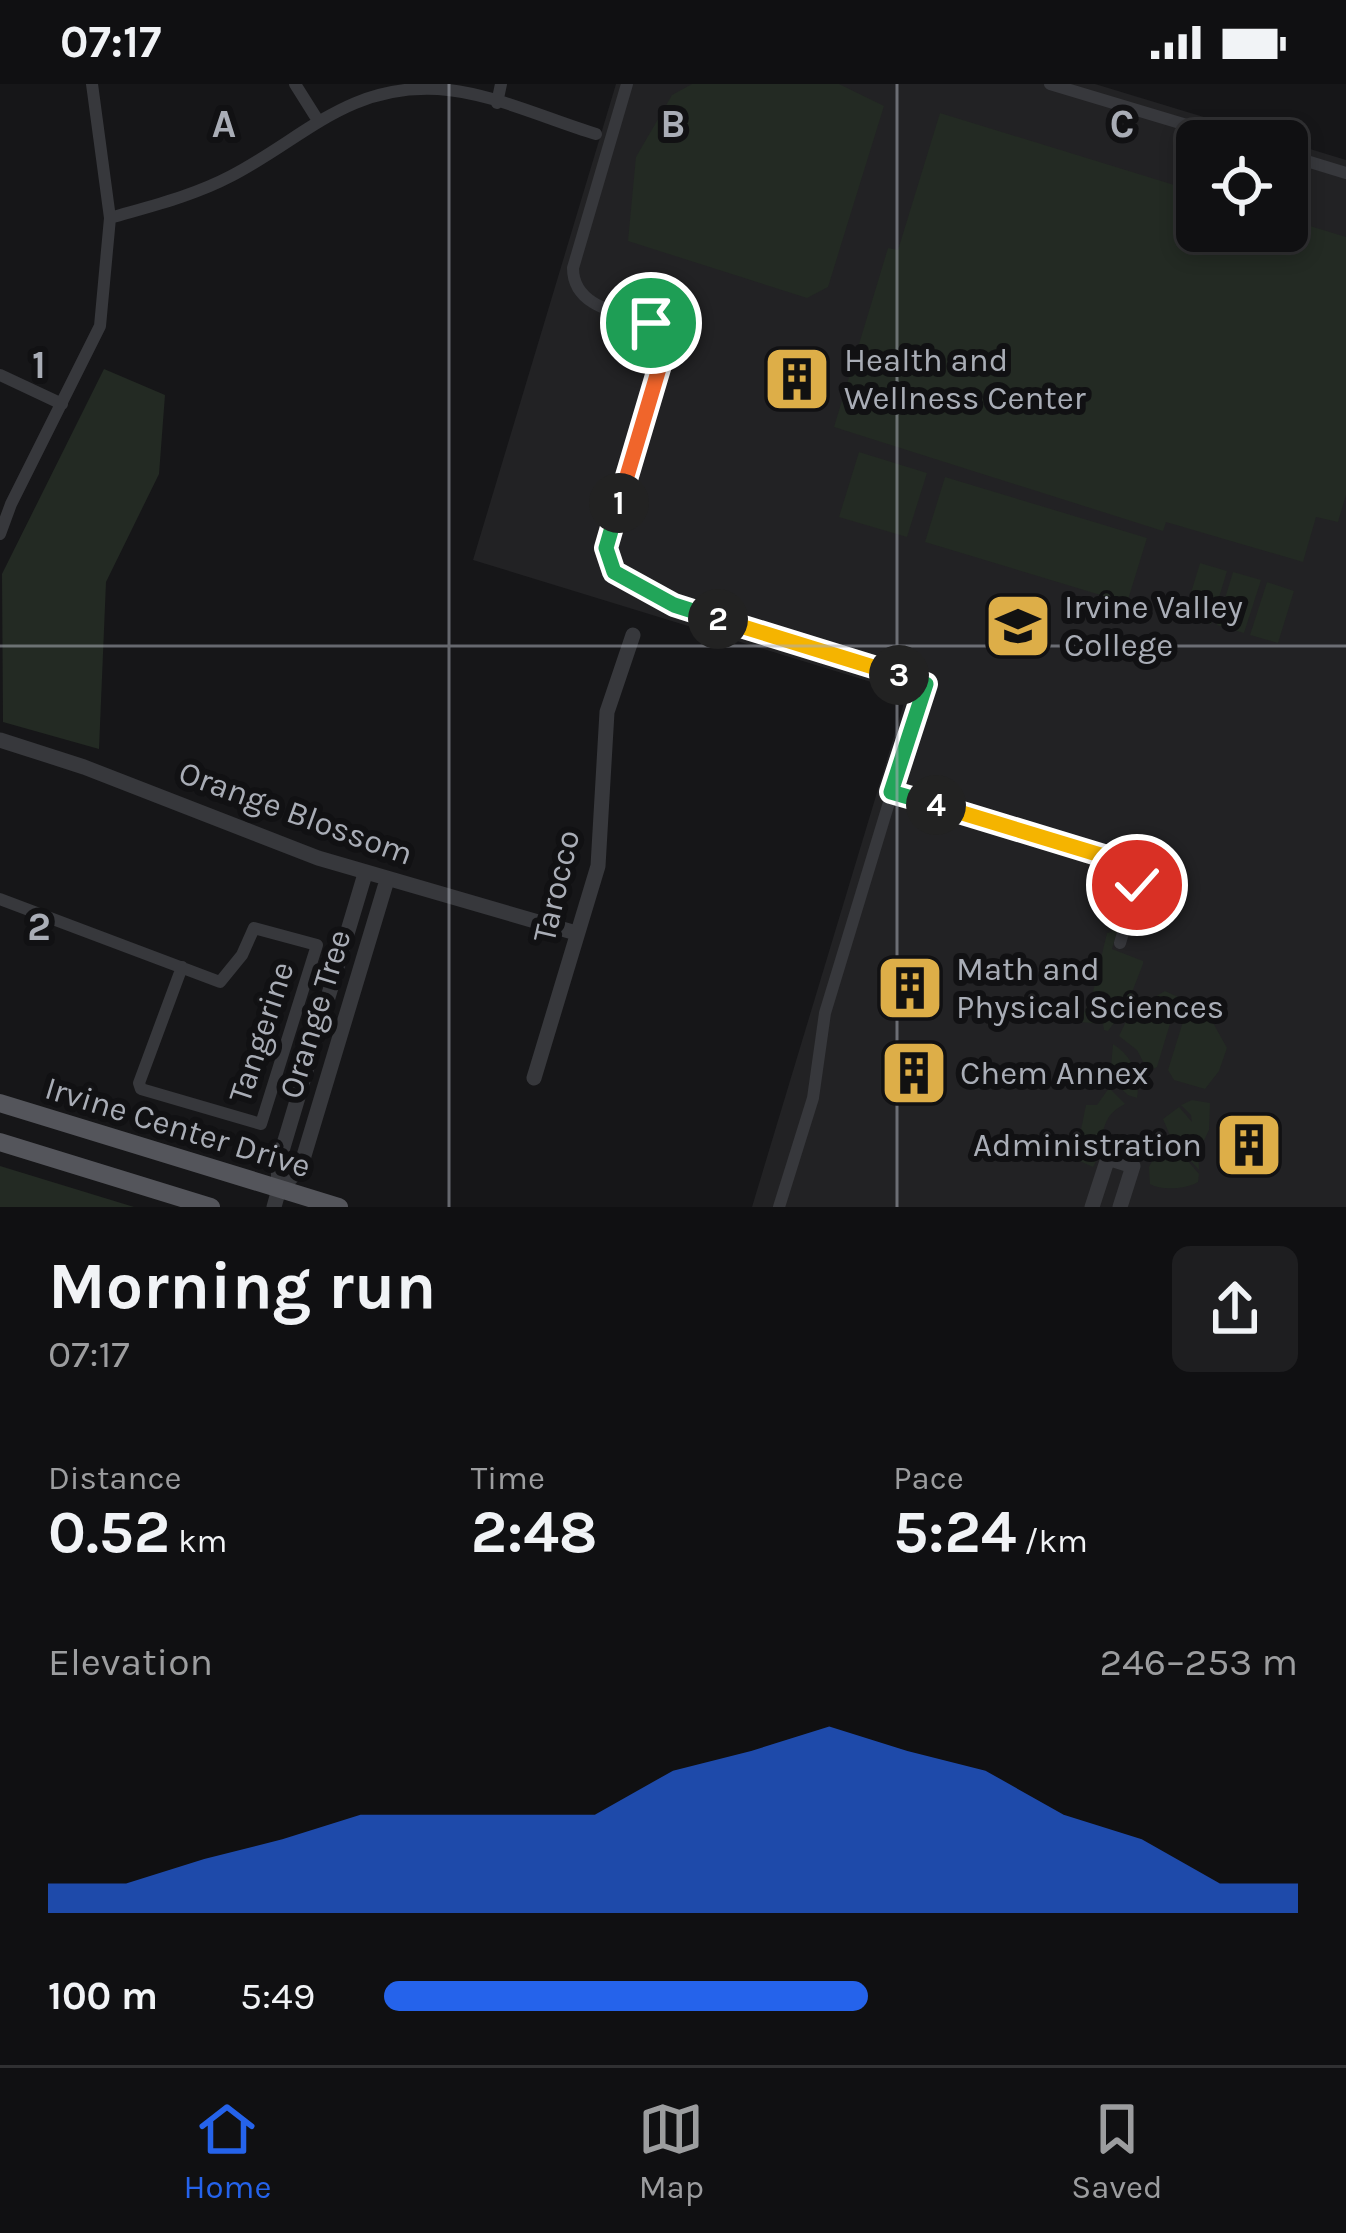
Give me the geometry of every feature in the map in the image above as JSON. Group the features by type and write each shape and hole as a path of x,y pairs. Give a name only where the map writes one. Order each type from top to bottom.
{"main road":[{"name":"Irvine Center Drive","path":"0,1103 276,1198 339,1207"},
{"name":"Irvine Center Drive","path":"0,1142 211,1207"}],"street":[{"path":"0,534 100,326 110,218 92,84"},
{"path":"296,84 317,119"},
{"path":"497,103 501,84"},
{"path":"627,84 573,279 585,299 651,323 663,355 606,556 628,584 674,605 926,684 825,1013 813,1098 779,1207"},
{"path":"1050,84 1176,122"},
{"path":"110,218 194,193 231,176 317,119 394,90 442,89 596,134"},
{"path":"1308,161 1346,173"},
{"path":"0,375 62,404"},
{"name":"Tarocco","path":"534,1078 598,866 607,712 633,634"},
{"name":"Orange Blossom","path":"0,740 84,767 365,874 576,933"},
{"path":"891,792 1107,857 1137,885 1120,943"},
{"name":"Orange Tree","path":"276,1198 278,1164 365,874"},
{"name":"Orange Tree","path":"276,1198 300,1168 388,880"},
{"name":"Tangerine","path":"0,899 220,982 242,955 254,928 317,945 261,1124 141,1088 182,968"},
{"path":"1093,1207 1108,1158 1133,1166 1120,1207"}],"shaded area":[{"name":"Irvine Valley College","path":"616,84 1095,84 1214,120 1176,120 1176,252 1308,252 1308,148 1346,160 1346,1207 752,1207 907,693 473,560"},
{"path":"692,84 839,84 884,106 828,287 807,298 628,241 636,157 672,95"},
{"path":"940,113 1176,186 1176,252 1308,252 1308,225 1346,237 1346,495 1338,522 1316,517 1303,562 1166,522 1163,531 834,427 888,248 898,250"},
{"path":"104,369 165,395 159,474 106,582 99,749 3,722 2,574"},
{"path":"859,452 927,473 907,537 839,517"},
{"path":"945,477 1147,538 1127,603 925,542"},
{"path":"1200,563 1227,571 1211,624 1184,616"},
{"path":"1233,572 1261,580 1244,633 1217,625"},
{"path":"1267,582 1294,591 1278,643 1250,635"},
{"path":"1125,880 1130,889 1112,949 1143,964 1127,1005 1108,1031 1103,1024 1080,1022 1093,992 1107,933 1117,920 1112,912"},
{"path":"1165,991 1178,997 1157,1067 1148,1071 1137,1050 1119,1036 1131,1011"},
{"path":"1190,999 1202,1003 1227,1048 1219,1071 1205,1089 1174,1080 1168,1070"},
{"path":"1113,1044 1134,1067 1137,1098 1110,1078"},
{"path":"1109,1088 1125,1104 1105,1124 1093,1167 1075,1159 1086,1105 1097,1105"},
{"path":"1192,1100 1210,1103 1209,1130 1198,1153 1199,1170 1172,1140 1163,1119 1179,1107 1192,1122 1181,1105"},
{"path":"1166,1135 1199,1174 1198,1182 1174,1188 1150,1184 1149,1167"},
{"path":"0,1166 134,1207 0,1207"}],"place":[{"name":"Health and Wellness Center","path":"797,379"},
{"name":"Irvine Valley College","path":"1018,626"},
{"name":"Math and Physical Sciences","path":"910,988"},
{"name":"Chem Annex","path":"914,1073"},
{"name":"Administration","path":"1249,1145"}],"route":[{"path":"651,323 663,355 606,548 614,572 628,584 674,605 926,684 891,792 1095,852 1119,865 1137,885"}]}
